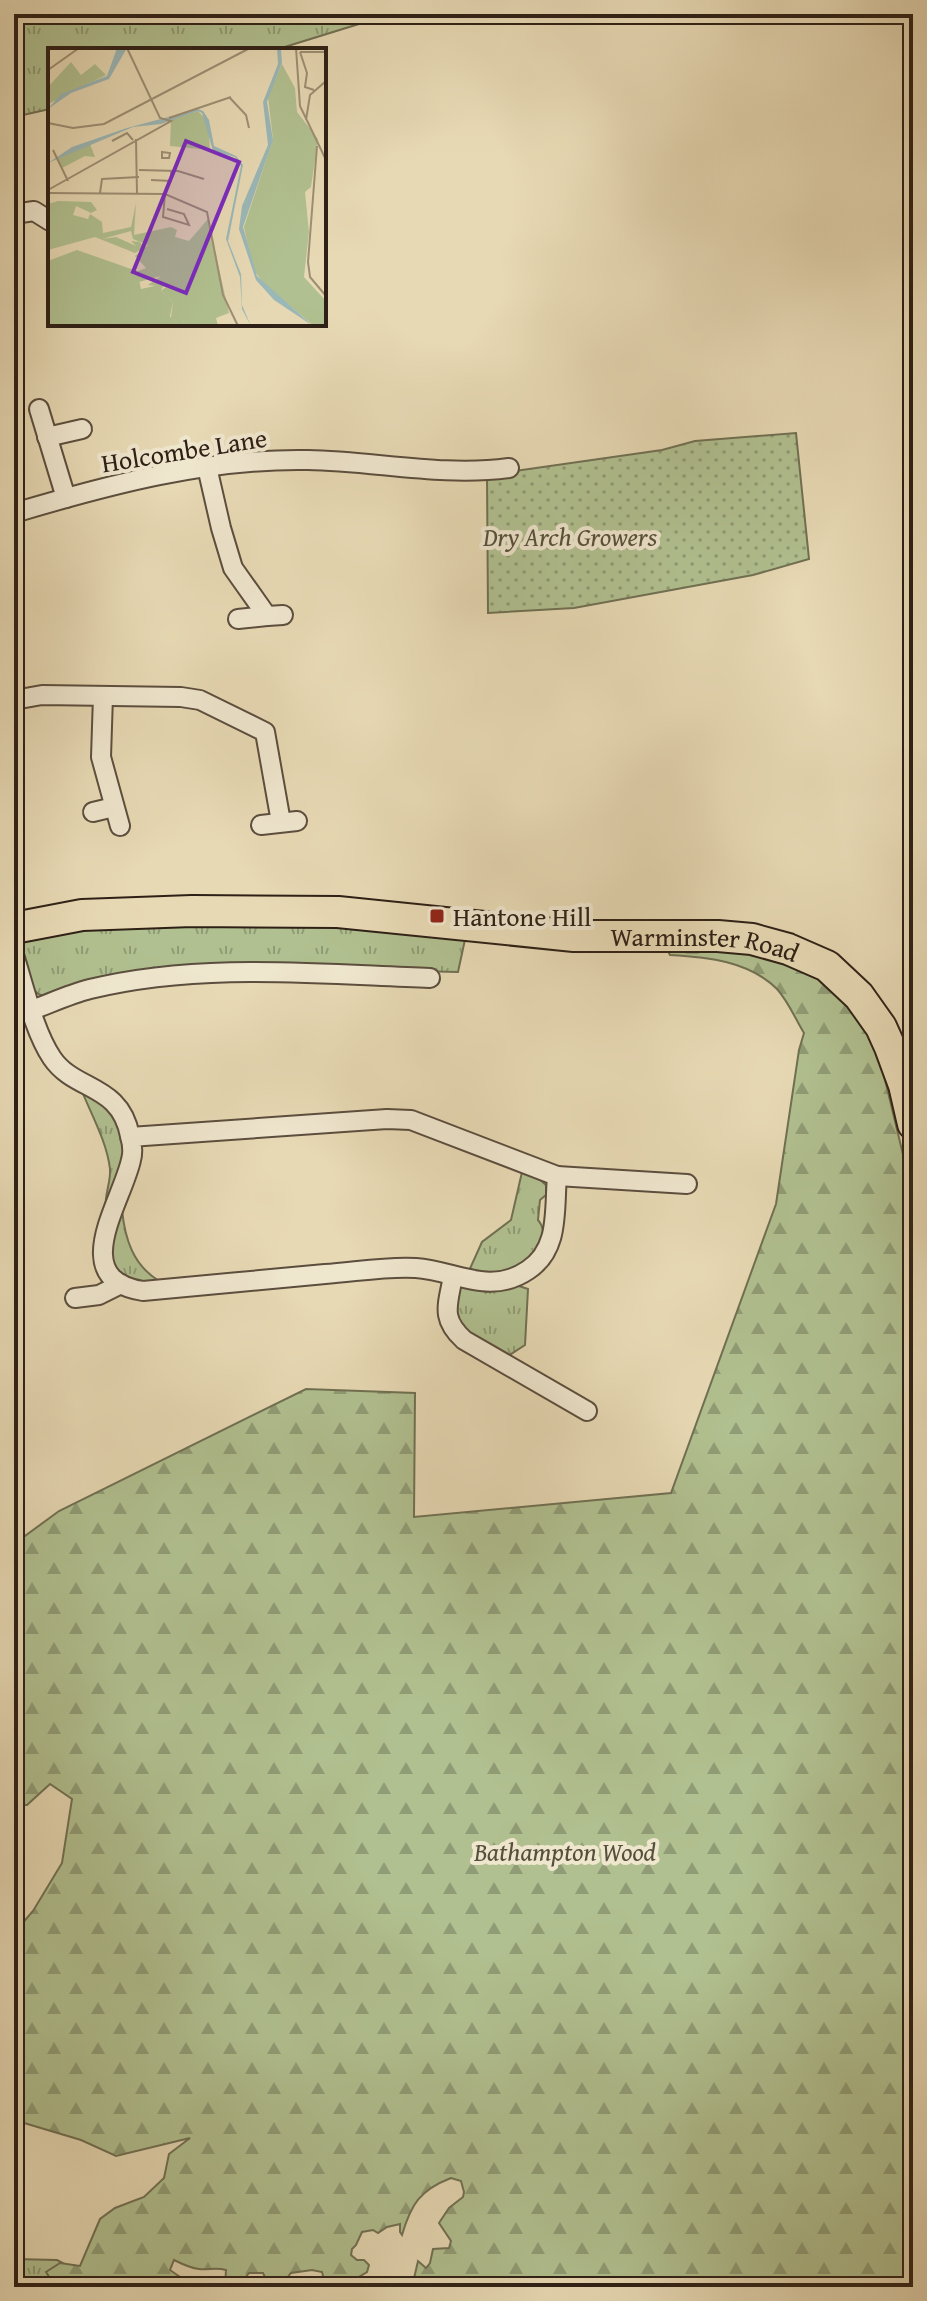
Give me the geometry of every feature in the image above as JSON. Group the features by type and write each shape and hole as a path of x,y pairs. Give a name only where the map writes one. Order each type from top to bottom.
{"highway":[{"name":"Warminster Road","path":"14,928 82,915 192,911 338,912 574,936 718,936 752,939 788,949 827,966 859,996 881,1027 890,1047 904,1085 913,1124"}],"street":[{"path":"14,214 34,211 48,220"},
{"path":"39,409 66,498"},
{"path":"47,437 82,429"},
{"name":"Holcombe Lane","path":"14,513 143,479 207,467 309,460 410,469 486,471 509,468"},
{"path":"207,467 233,568 275,616 238,619"},
{"path":"14,700 42,695 181,697 200,700 265,732 289,822 261,825"},
{"path":"103,696 101,757 120,826"},
{"path":"93,812 114,807"},
{"path":"14,955 43,1044 54,1061 71,1076 108,1097 126,1120 132,1158 106,1225 102,1245 105,1264 112,1278 121,1284 143,1291 414,1267 476,1282 516,1277 531,1269 545,1255 552,1242 557,1176"},
{"path":"32,1010 87,990 142,978 232,971 430,978"},
{"path":"130,1137 387,1119 411,1120 557,1176 687,1184"},
{"path":"453,1276 447,1320 454,1330 464,1340 587,1411"},
{"path":"75,1298 99,1295 121,1284"}],"green space":[{"path":"14,14 381,14 375,19 281,48 48,48 48,109 14,117"},
{"name":"Dry Arch Growers","path":"796,433 809,559 753,575 574,608 488,613 487,475 662,450 695,441"},
{"path":"225,919 466,935 458,972 229,967 48,997 33,988 24,961 23,942 36,933"},
{"name":"Bathampton Wood","path":"742,950 803,965 845,999 863,1025 881,1063 913,1196 913,2287 537,2287 537,2281 521,2287 412,2287 418,2261 426,2268 433,2249 449,2248 451,2241 439,2223 464,2192 461,2181 451,2178 418,2199 402,2235 400,2224 378,2233 373,2230 362,2232 351,2255 369,2265 367,2272 352,2281 352,2287 341,2287 339,2280 330,2287 304,2287 306,2281 321,2283 324,2280 322,2272 312,2270 291,2273 280,2287 270,2287 263,2273 249,2273 245,2278 254,2287 225,2287 226,2270 196,2268 174,2260 170,2270 182,2278 199,2283 217,2278 221,2281 221,2287 56,2287 46,2272 60,2263 80,2266 100,2219 115,2208 144,2197 164,2178 169,2154 190,2138 116,2156 81,2140 14,2120 14,1933 33,1911 62,1863 72,1799 50,1784 27,1805 14,1805 14,1544 59,1511 306,1389 415,1393 414,1517 671,1493 776,1204 804,1033 777,989 754,972 713,959 670,955 668,951"},
{"path":"81,1089 113,1112 127,1150 106,1208 110,1174 108,1159"},
{"path":"522,1172 546,1185 546,1195 540,1200 538,1220 543,1237 540,1246 518,1268 501,1275 468,1273 482,1242 511,1220"},
{"path":"122,1210 132,1250 143,1267 159,1281 153,1287 128,1279 114,1266 112,1238"},
{"path":"513,1284 528,1289 525,1345 508,1356 465,1332 452,1310 460,1287 465,1285 486,1291"},
{"path":"14,2259 57,2260 78,2271 87,2287 14,2287"}],"place":[{"name":"Hantone Hill","path":"437,916"}]}
